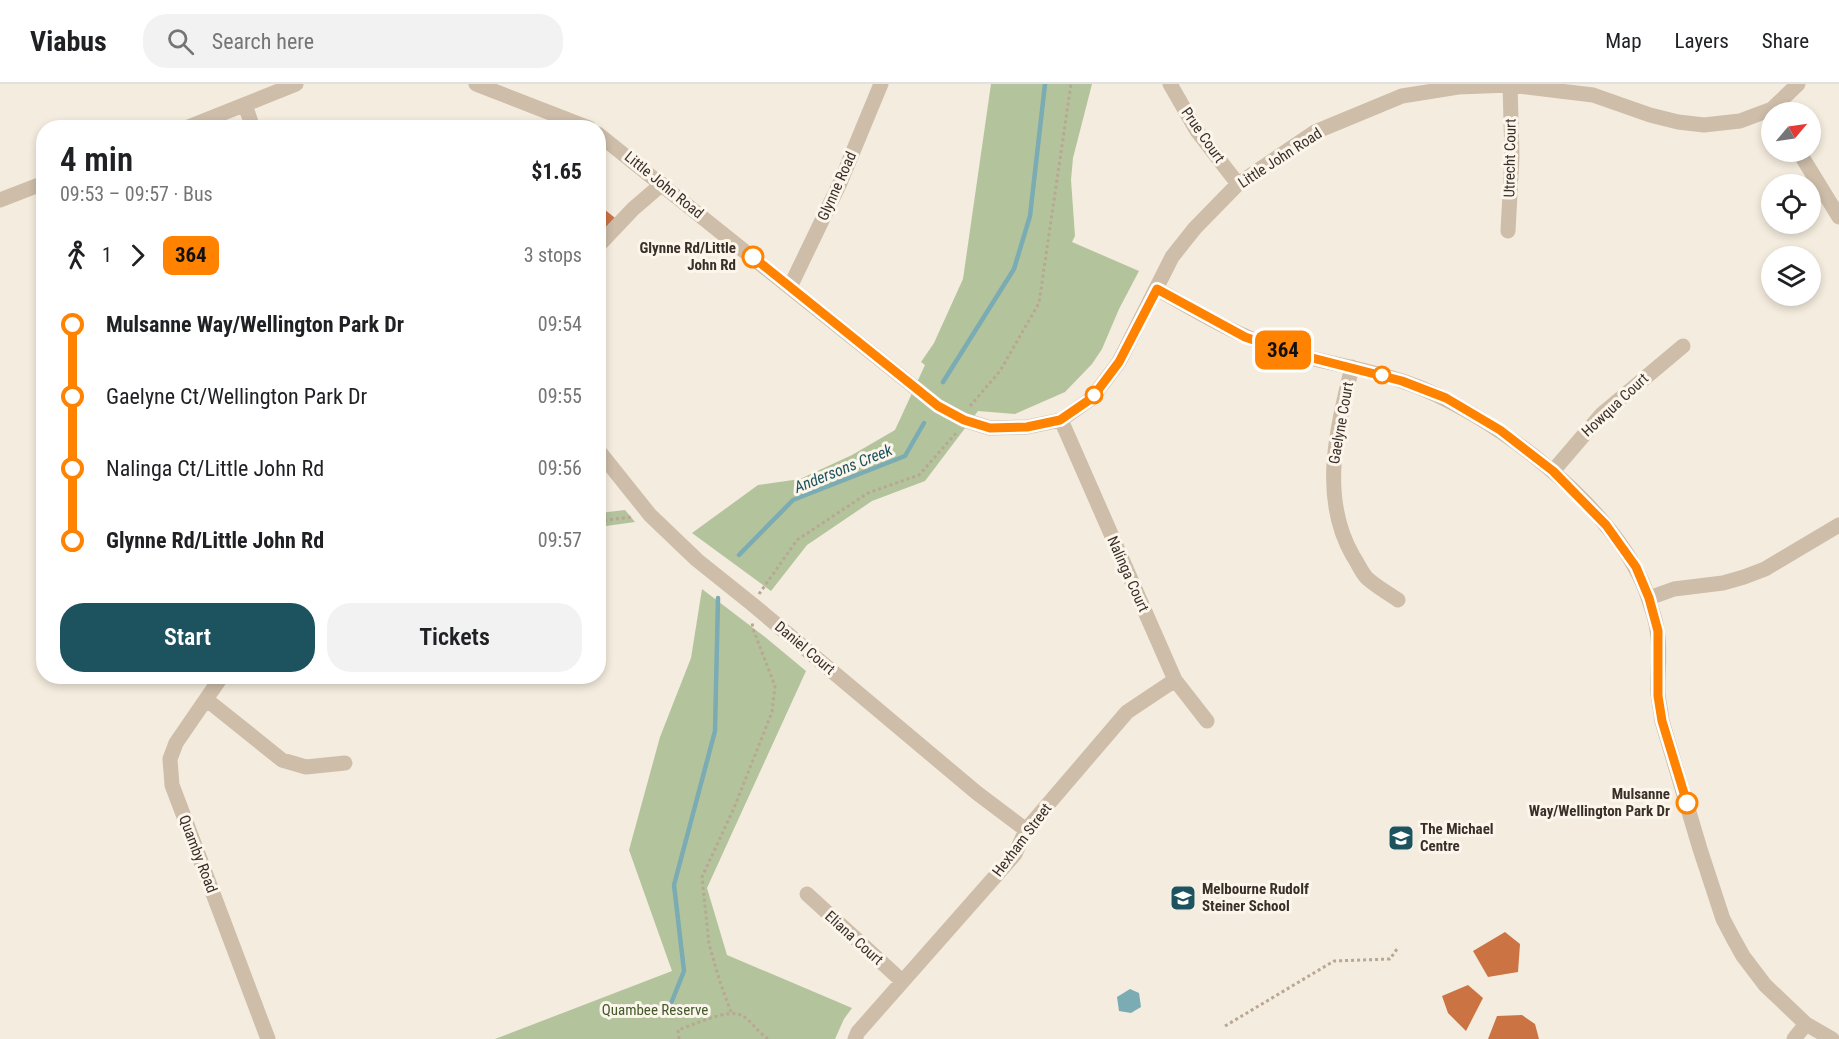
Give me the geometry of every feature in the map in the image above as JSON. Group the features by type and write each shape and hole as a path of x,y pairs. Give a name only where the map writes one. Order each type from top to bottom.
{"street":[{"path":"207,120 296,84"},
{"path":"476,84 555,120"},
{"name":"Glynne Road","path":"790,287 840,183 882,84"},
{"name":"Prue Court","path":"1170,84 1197,131 1238,184"},
{"name":"Little John Road","path":"1782,102 1798,84"},
{"name":"Little John Road","path":"606,140 938,406 964,420 990,428 1027,427 1060,420 1092,398 1119,362 1172,257 1195,228 1238,184 1315,132 1400,90 1510,85 1594,89 1650,115 1678,122 1704,124 1740,121 1761,115"},
{"name":"Utrecht Court","path":"1508,231 1512,156 1510,85"},
{"path":"245,105 250,120"},
{"path":"1805,162 1839,217"},
{"path":"606,238 633,209 662,184"},
{"path":"0,200 36,186"},
{"path":"1157,289 1245,337 1289,352 1402,381 1446,398 1500,430 1553,471 1606,525 1636,567 1649,598 1658,631 1658,696 1662,721 1723,919 1743,956 1765,985 1806,1023 1832,1039"},
{"name":"Howqua Court","path":"1553,471 1602,414 1683,346"},
{"name":"Gaelyne Court","path":"1352,367 1335,444 1332,470 1336,510 1348,547 1366,578 1398,600"},
{"name":"Nalinga Court","path":"1060,420 1175,680 1207,721"},
{"name":"Daniel Court","path":"606,460 650,515 697,560 761,611 976,794 1026,830"},
{"path":"1649,598 1674,589 1723,584 1765,569 1839,525"},
{"name":"Hexham Street","path":"855,1039 858,1032 902,981 1015,854 1026,830 1127,712 1175,680"},
{"name":"Quamby Road","path":"217,684 176,743 170,759 172,784 268,1039"},
{"path":"207,700 282,760 306,767 345,763"},
{"name":"Eliana Court","path":"807,894 902,981"},
{"path":"1794,1039 1806,1023"}],"path":[{"path":"970,406 1000,371 1039,303 1071,84"},
{"path":"760,594 797,540 868,494 919,475 957,433"},
{"path":"606,519 650,515"},
{"path":"731,1012 710,945 702,877 734,808 772,712 775,686 753,629 751,614"},
{"path":"1225,1026 1334,961 1390,960 1397,949"},
{"path":"680,1039 678,1030 731,1012 743,1016 768,1039"}],"green space":[{"path":"991,84 1092,84 1073,158 1071,180 1075,236 1072,242 1139,271 1102,349 1092,364 1065,392 1015,414 978,411 925,481 872,501 807,545 771,591 692,533 758,485 800,479 852,455 895,430 925,365 921,362 934,343 963,279"},
{"path":"625,510 635,522 606,526 606,512"},
{"name":"Quambee Reserve","path":"702,589 806,671 707,888 727,955 852,1008 835,1039 495,1039 672,971 629,850 660,737 691,658"}],"water":[{"path":"1130,989 1139,993 1141,1007 1131,1013 1119,1011 1117,997"}],"building":[{"path":"606,211 615,218 606,228"},
{"path":"1505,932 1520,944 1518,972 1488,977 1473,951"},
{"path":"1468,985 1483,998 1466,1031 1448,1013 1442,996"},
{"path":"1522,1015 1535,1024 1539,1039 1488,1039 1497,1016"}],"waterway":[{"path":"943,382 1014,269 1030,216 1045,84"},
{"name":"Andersons Creek","path":"739,555 793,500 905,456 924,423"},
{"path":"670,1006 684,971 674,885 715,731 718,598"}],"bus line":[{"name":"364","path":"753,257 938,406 964,420 990,428 1027,427 1060,420 1092,398 1119,362 1157,289 1245,337 1289,352 1402,381 1446,398 1500,430 1553,471 1606,525 1636,567 1649,598 1658,631 1658,696 1662,721 1687,803"}],"place":[{"name":"Glynne Rd/Little John Rd","path":"753,257"},
{"name":"Mulsanne Way/Wellington Park Dr","path":"1687,803"},
{"name":"The Michael Centre","path":"1401,838"},
{"name":"Melbourne Rudolf Steiner School","path":"1183,898"}]}
